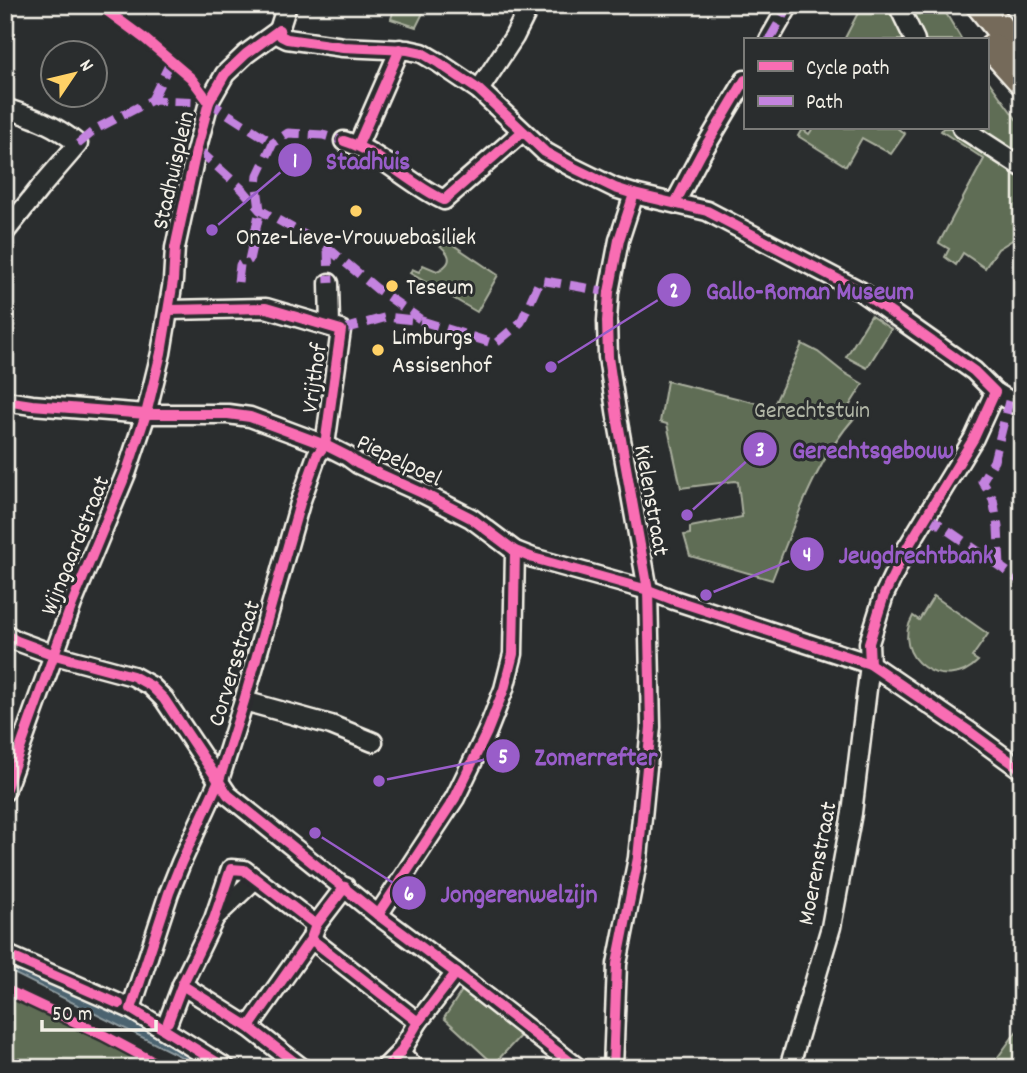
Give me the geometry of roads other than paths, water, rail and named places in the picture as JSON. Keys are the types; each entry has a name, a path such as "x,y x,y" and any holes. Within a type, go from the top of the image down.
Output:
{"main road":[{"path":"961,5 986,38"},
{"path":"981,5 1022,56"},
{"path":"988,41 1022,80"}],"street":[{"path":"287,5 278,30 281,36 343,47 400,49 422,53 479,90 545,152 615,188 707,211 860,291 974,371 995,392 1022,408"},
{"path":"479,90 514,37 530,5"},
{"path":"770,38 789,5"},
{"path":"898,5 914,38"},
{"name":"Stadhuisplein","path":"169,310 175,248 209,102 225,74 278,30"},
{"path":"400,49 351,143 429,194 444,200 522,132"},
{"path":"675,203 744,82"},
{"path":"5,108 47,122 78,144 5,232"},
{"path":"965,130 1022,167"},
{"name":"Kielenstraat","path":"613,1068 617,964 638,858 651,727 648,590 607,345 608,302 615,254 634,194"},
{"path":"169,310 266,308 330,326 329,283"},
{"name":"Wijngaardstraat","path":"5,791 76,592 127,471 146,414 169,310"},
{"name":"Vrijthof","path":"325,445 341,330 330,326"},
{"name":"Moerenstraat","path":"789,1068 831,927 852,813 870,664 869,643 884,595 904,552 974,438 995,392"},
{"name":"Piepelpoel","path":"5,401 146,414 228,414 250,417 325,445 358,464 422,493 471,518 515,551 648,590 870,664 1022,770"},
{"name":"Corversstraat","path":"131,1009 169,893 219,780 300,503 317,455 325,445"},
{"path":"379,915 455,798 487,732 504,689 513,654 515,551"},
{"path":"5,634 55,655 133,676 151,686 164,699 228,795 578,1068"},
{"path":"244,701 331,725 373,743"},
{"path":"169,1022 182,985 214,919 231,869 244,870 255,878 418,1022"},
{"path":"249,1027 345,887"},
{"path":"5,954 131,1009 226,1068"},
{"path":"385,1068 400,1053 418,1022 456,972"},
{"path":"182,985 249,1027 302,1068"},
{"path":"400,1053 415,1068"}],"water":[{"path":"5,958 181,1046 216,1068 198,1068 178,1055 5,969"}],"place":[{"name":"Onze-Lieve-Vrouwebasiliek","path":"356,211"},
{"name":"Stadhuis","path":"212,230"},
{"name":"Teseum","path":"392,286"},
{"name":"Limburgs Assisenhof","path":"378,350"},
{"name":"Gallo-Roman Museum","path":"551,367"},
{"name":"Gerechtsgebouw","path":"687,515"},
{"name":"Jeugdrechtbank","path":"706,595"},
{"name":"Zomerrefter","path":"379,781"},
{"name":"Jongerenwelzijn","path":"315,833"}],"park label":[{"name":"Gerechtstuin","path":"812,409"}]}
